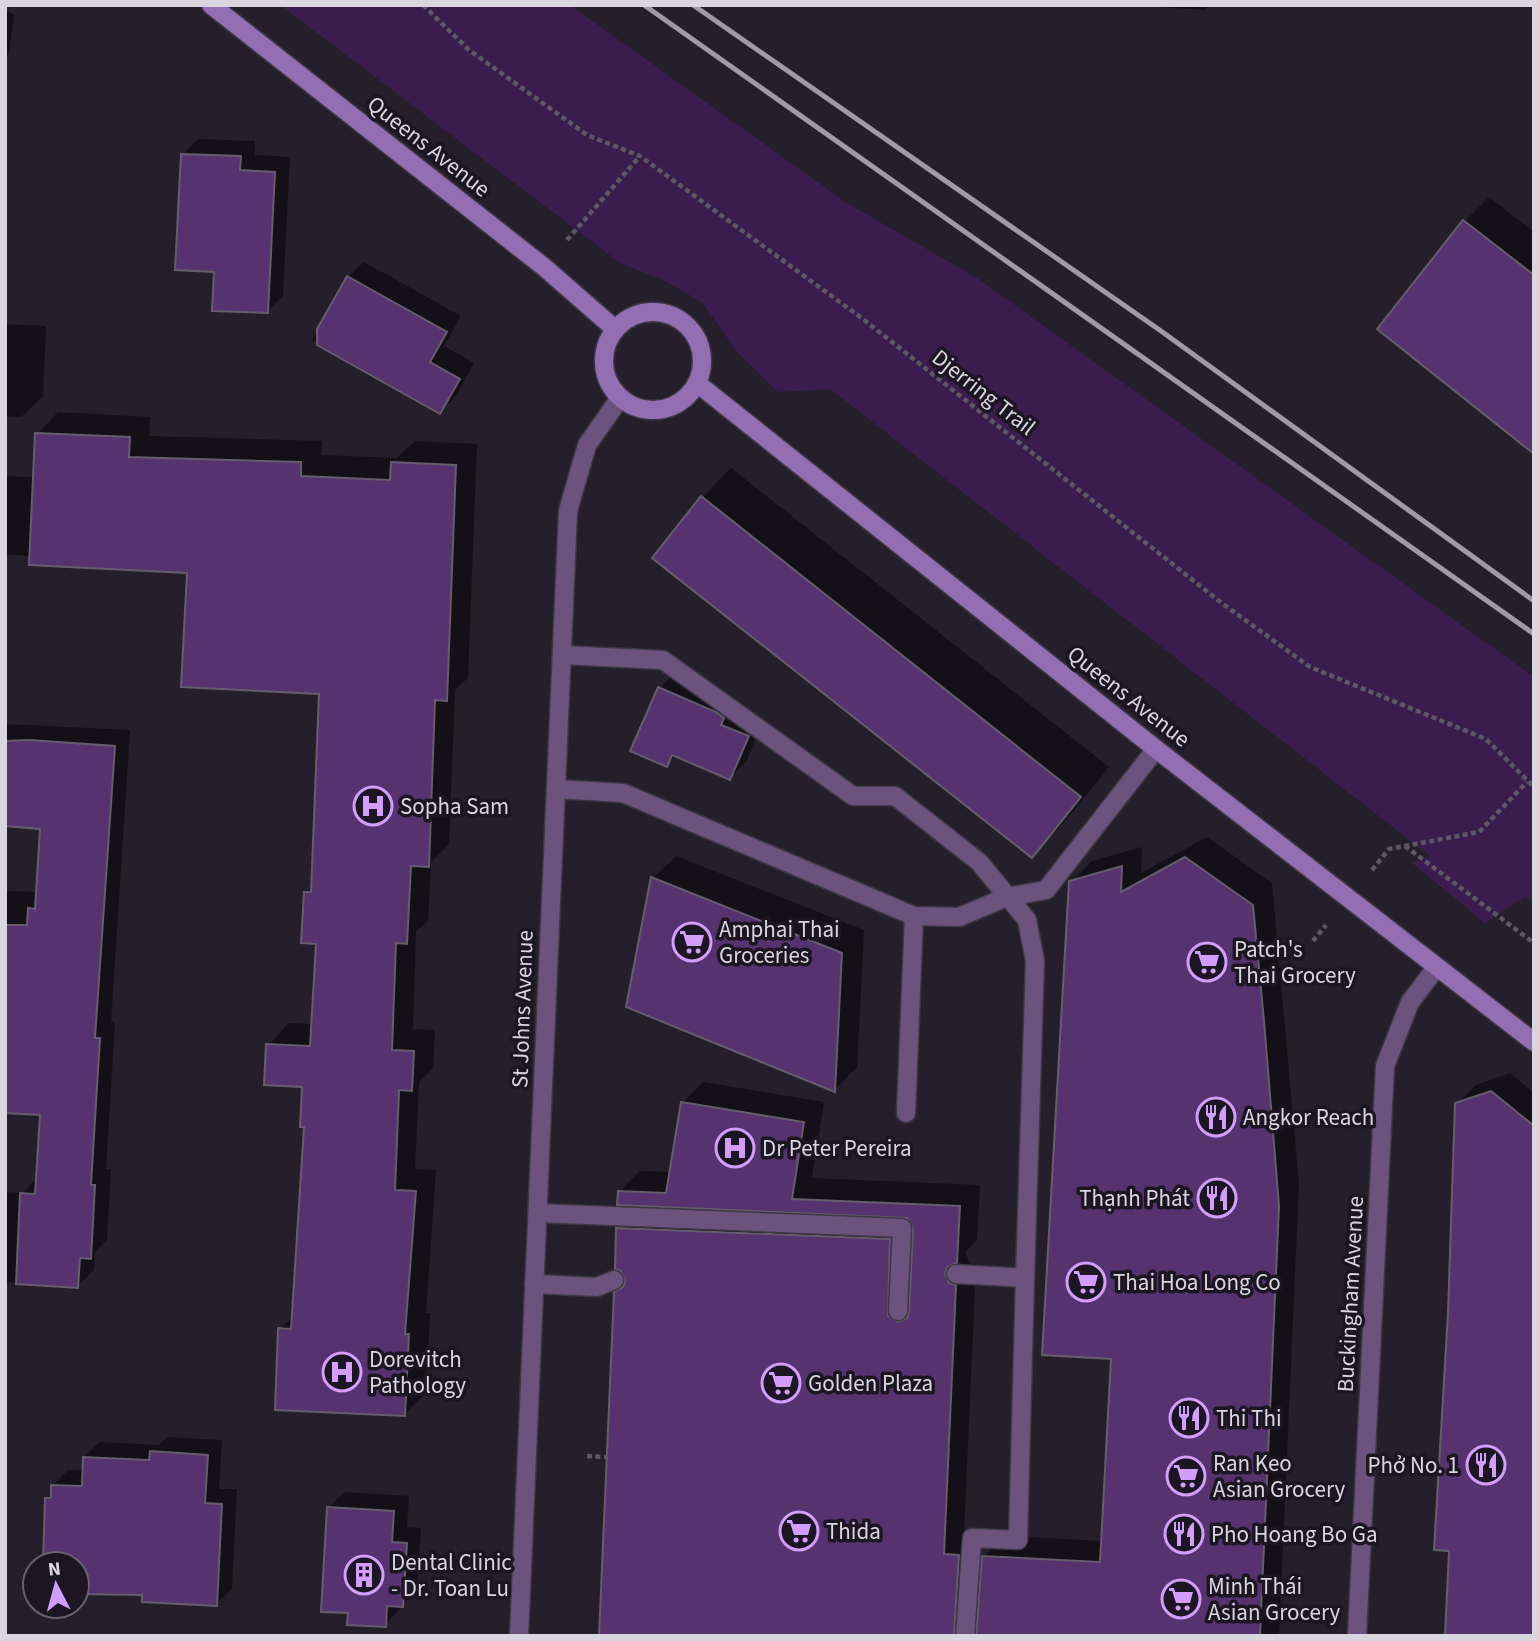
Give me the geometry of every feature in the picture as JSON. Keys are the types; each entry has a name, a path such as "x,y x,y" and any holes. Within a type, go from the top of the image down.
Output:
{"main road":[{"name":"Queens Avenue","path":"211,5 544,267 615,328"},
{"path":"642,312 674,316 688,324 703,352 698,384 687,398 671,407 653,410 635,407 620,398 610,386 605,371 607,341 615,328 627,318 642,312"},
{"name":"Queens Avenue","path":"698,384 1156,749 1534,1042"}],"street":[{"name":"St Johns Avenue","path":"519,1636 568,511 587,445 620,398"},
{"path":"563,656 663,660 853,796 895,796 979,862 1027,920 1035,961 1018,1539 972,1538 965,1636"},
{"path":"556,789 623,793 915,916 959,916 1007,897 1046,890 1156,749"},
{"path":"906,1112 915,916"},
{"name":"Buckingham Avenue","path":"1357,1636 1385,1066 1410,1002 1436,968"},
{"path":"538,1213 902,1228 898,1311"},
{"path":"956,1274 1024,1278"},
{"path":"534,1284 597,1287 614,1280"}],"path":[{"name":"Djerring Trail","path":"422,5 469,50 587,135 640,156 863,319 1212,595 1310,667 1486,739 1534,787"},
{"path":"544,267 640,156"},
{"path":"1313,940 1389,849 1479,832 1527,782"},
{"path":"1405,846 1534,943"},
{"path":"587,1457 606,1457"}],"shaded area":[{"path":"280,5 570,5 847,203 977,278 1534,677 1534,903 1525,897 1485,923 1412,863 1430,856 830,389 778,392 737,352 703,303 663,280 620,263"}],"building":[{"path":"181,154 241,156 240,170 275,172 268,313 212,311 214,272 175,270"},
{"path":"1463,220 1534,275 1534,454 1377,329"},
{"path":"347,276 447,332 430,362 460,379 440,414 317,345 317,329"},
{"path":"35,433 130,437 129,457 301,462 301,476 390,480 391,462 456,465 447,701 435,700 429,867 411,866 407,944 396,943 392,1050 414,1051 412,1091 399,1090 395,1190 416,1191 405,1334 409,1334 405,1416 275,1410 278,1328 291,1329 304,1127 300,1127 302,1087 264,1085 266,1044 310,1046 316,944 301,943 304,892 311,892 319,694 181,687 187,573 29,565"},
{"path":"701,496 1081,797 1032,858 652,558"},
{"path":"658,687 716,712 724,718 721,725 749,736 730,780 672,755 667,767 630,751"},
{"path":"30,740 115,746 95,1038 100,1038 91,1185 95,1185 91,1259 80,1258 78,1288 16,1284 20,1193 35,1194 40,1115 5,1113 5,925 27,925 28,908 35,909 40,829 5,826 5,741"},
{"path":"1185,857 1253,905 1279,1206 1260,1636 976,1636 982,1556 1100,1562 1111,1359 1042,1355 1069,881 1122,866 1121,892"},
{"path":"651,877 842,953 835,1092 626,1007"},
{"path":"1491,1091 1534,1126 1534,1636 1445,1636 1449,1551 1434,1550 1448,1313 1455,1103"},
{"name":"Golden Plaza","path":"681,1102 804,1122 792,1199 960,1206 957,1263 947,1267 945,1274 949,1283 956,1285 944,1554 959,1555 954,1636 599,1636 614,1292 623,1287 625,1281 621,1271 615,1269 616,1228 890,1239 888,1316 898,1322 907,1318 909,1312 913,1229 907,1218 617,1205 618,1191 666,1193"},
{"path":"150,1451 208,1455 205,1503 222,1504 217,1606 142,1602 142,1595 91,1594 91,1550 43,1550 45,1498 51,1498 51,1485 82,1486 83,1457 149,1460"},
{"name":"Dental Clinic - Dr. Toan Lu","path":"327,1507 394,1511 392,1542 407,1543 403,1607 387,1606 386,1627 347,1625 348,1613 321,1612"}],"railway":[{"path":"644,5 1534,634"},
{"path":"693,5 1161,331 1534,601"}],"place":[{"name":"Sopha Sam","path":"373,806"},
{"name":"Amphai Thai Groceries","path":"692,942"},
{"name":"Patch's Thai Grocery","path":"1207,962"},
{"name":"Angkor Reach","path":"1216,1117"},
{"name":"Dr Peter Pereira","path":"735,1148"},
{"name":"Thạnh Phát","path":"1217,1198"},
{"name":"Thai Hoa Long Co","path":"1086,1282"},
{"name":"Dorevitch Pathology","path":"342,1372"},
{"name":"Golden Plaza","path":"781,1383"},
{"name":"Thi Thi","path":"1189,1418"},
{"name":"Phở No. 1","path":"1486,1465"},
{"name":"Ran Keo Asian Grocery","path":"1186,1476"},
{"name":"Thida","path":"799,1531"},
{"name":"Pho Hoang Bo Ga","path":"1184,1534"},
{"name":"Dental Clinic - Dr. Toan Lu","path":"364,1575"},
{"name":"Minh Thái Asian Grocery","path":"1181,1599"}]}
